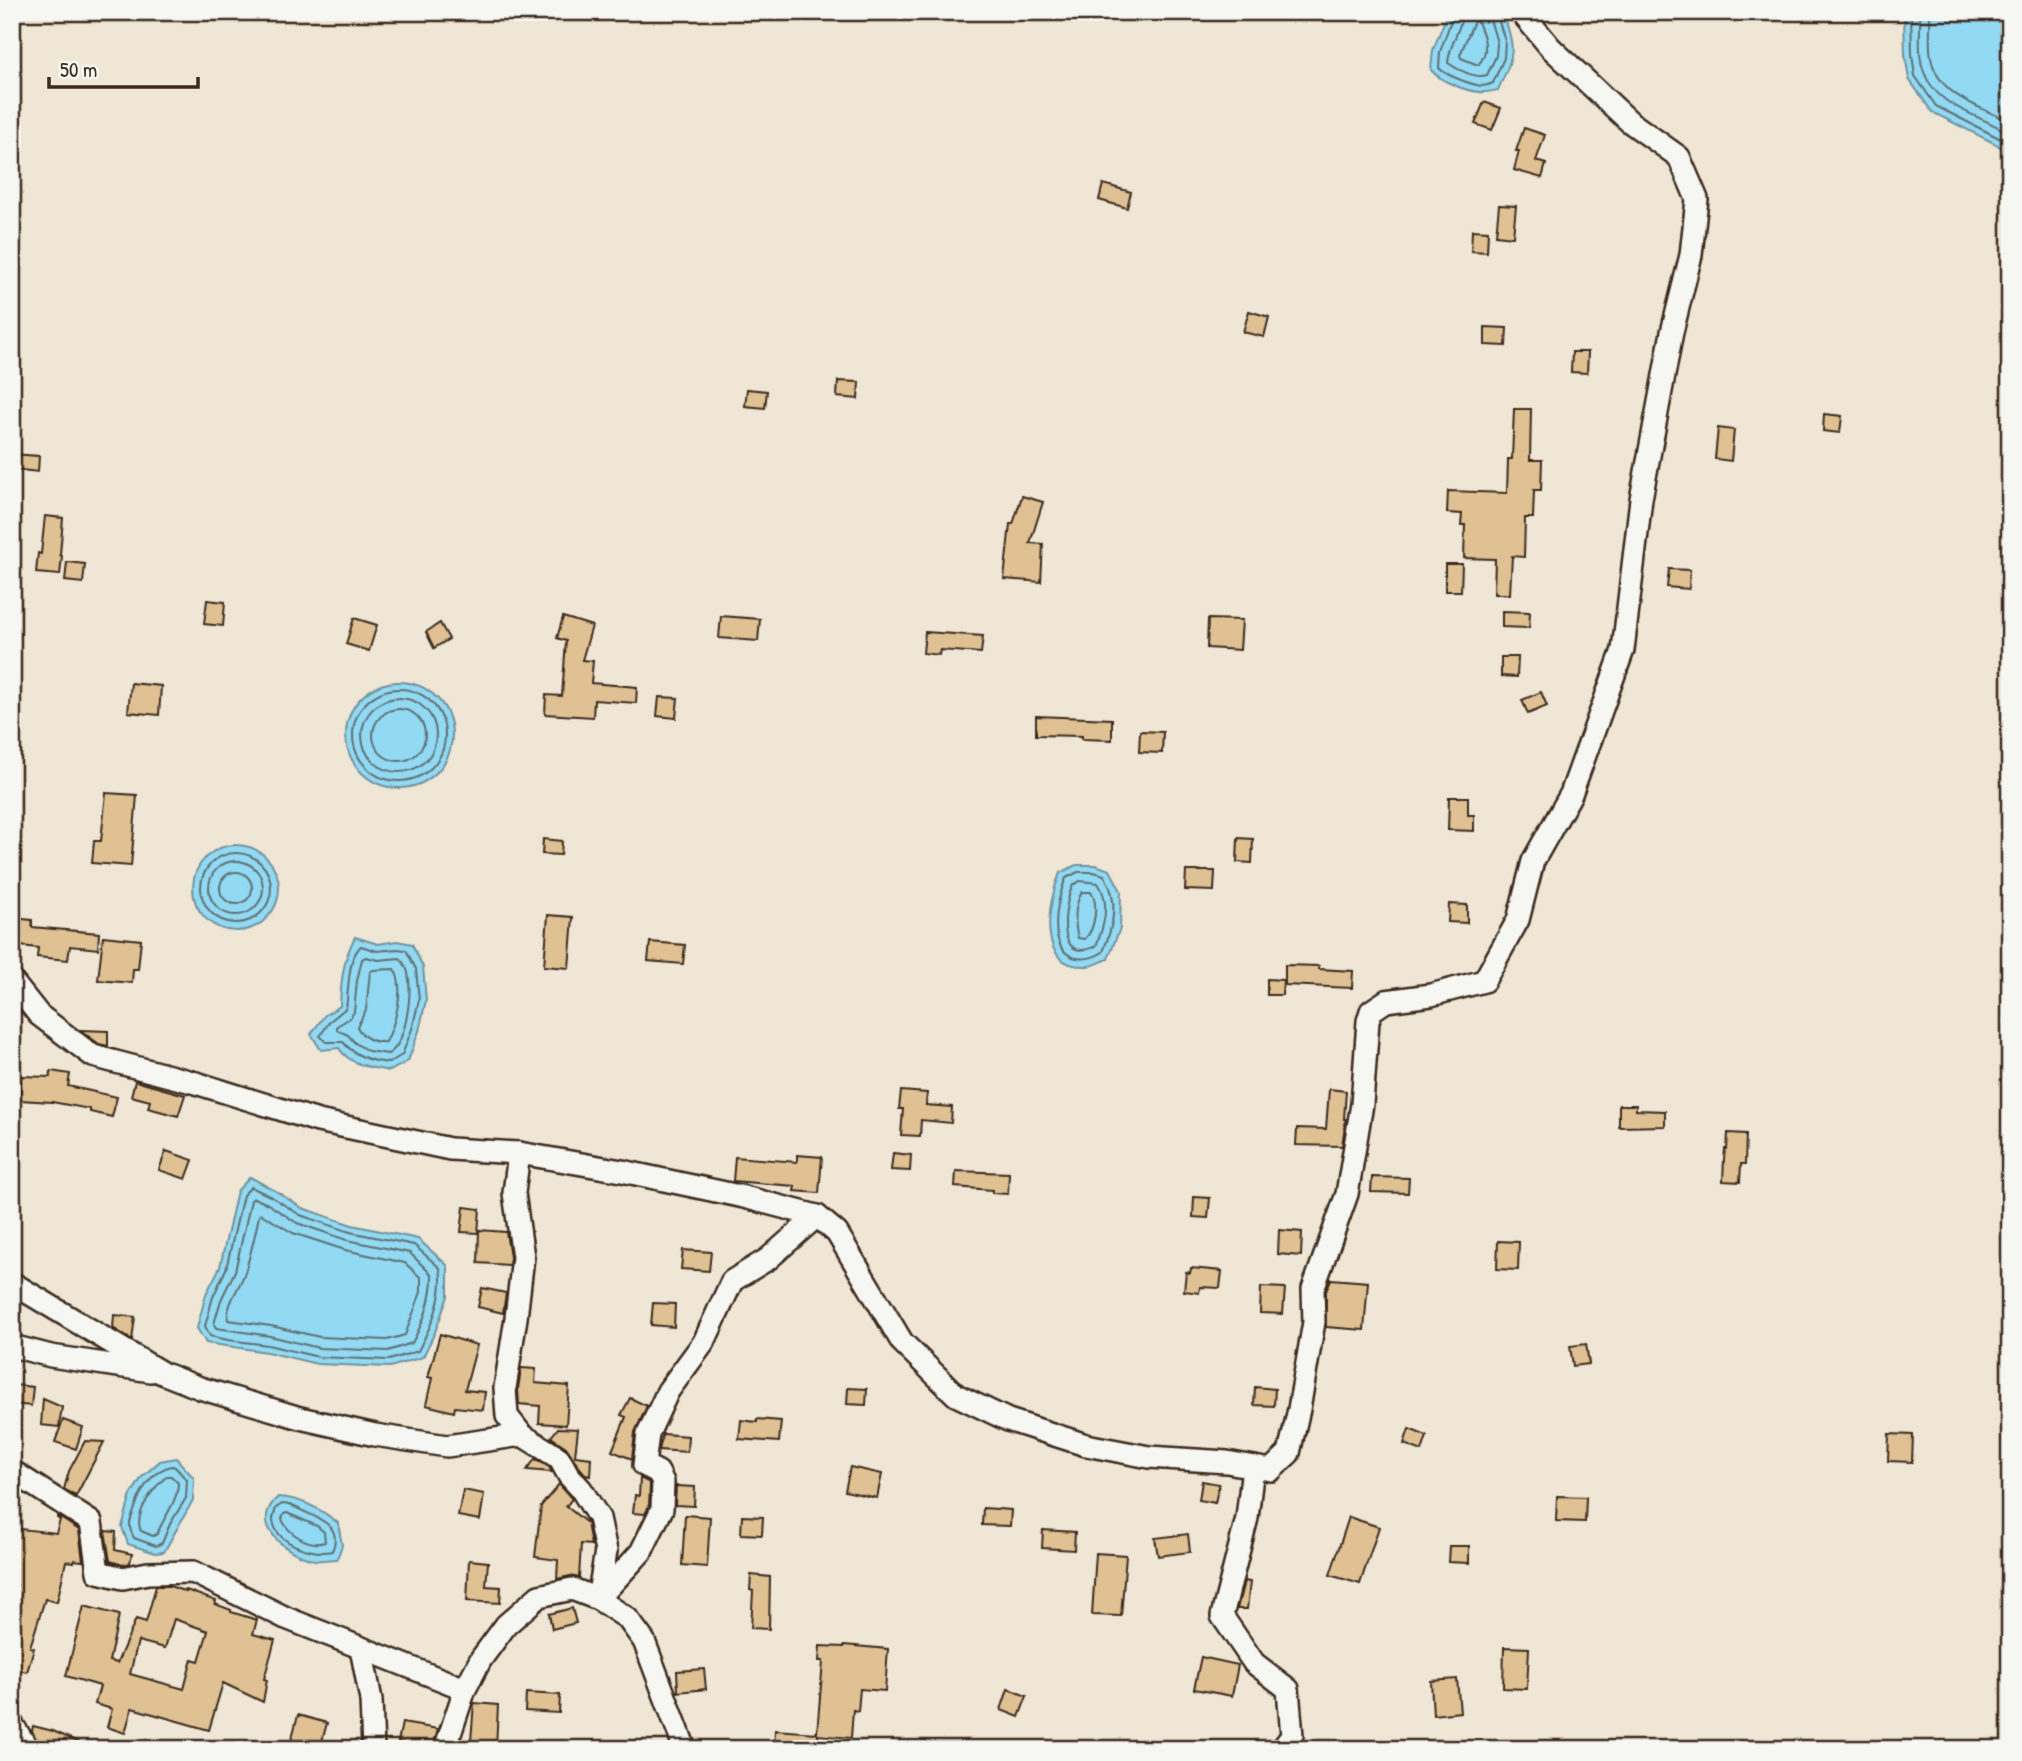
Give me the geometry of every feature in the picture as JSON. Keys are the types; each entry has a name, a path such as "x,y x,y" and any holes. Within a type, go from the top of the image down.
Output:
{"street":[{"path":"12,981 39,1014 93,1056 196,1083 318,1121 450,1149 519,1153 622,1171 817,1216 837,1234 902,1342 956,1395 1008,1420 1086,1445 1149,1457 1227,1462 1271,1470 1289,1453 1314,1322 1313,1289 1346,1194 1363,1104 1368,1021 1371,1011 1387,1001 1431,995 1484,981 1518,920 1533,862 1571,794 1623,650 1641,499 1672,332 1691,256 1697,199 1679,158 1630,122 1551,48 1521,12"},
{"path":"519,1153 514,1194 523,1256 505,1388 507,1416 522,1434 559,1458 599,1518 606,1551 598,1599"},
{"path":"598,1599 641,1552 662,1509 663,1482 658,1472 644,1465 648,1434 668,1391 704,1342 732,1281 768,1259 817,1216"},
{"path":"12,1283 162,1373 200,1388 300,1418 375,1435 447,1446 522,1434"},
{"path":"12,1346 51,1356 162,1373"},
{"path":"1253,1467 1247,1518 1222,1616 1254,1662 1288,1689 1292,1736 1282,1749"},
{"path":"12,1471 91,1522 98,1572 123,1578 148,1573 193,1572 286,1618 465,1689"},
{"path":"445,1749 465,1689 481,1659 506,1625 539,1596 572,1589 598,1599 627,1618 644,1642 685,1749"},
{"path":"361,1648 371,1700 373,1749"},
{"path":"12,1724 28,1749"}],"water":[{"path":"1448,12 1498,12 1504,16 1511,38 1512,54 1498,90 1467,90 1447,82 1431,70 1433,50"},
{"path":"1904,12 2010,12 2010,154 1996,144 1932,112 1909,79 1905,55"},
{"path":"399,682 419,686 436,698 448,715 452,735 448,755 436,772 419,784 399,788 379,784 362,772 350,755 346,735 350,715 362,698 379,686"},
{"path":"236,845 252,849 266,858 275,872 279,888 275,904 266,918 252,927 236,931 220,927 206,918 197,904 193,888 197,872 206,858 220,849"},
{"path":"1076,865 1095,865 1110,870 1121,891 1120,928 1108,959 1090,966 1070,964 1059,957 1052,946 1050,916 1056,885 1060,873"},
{"path":"355,937 378,944 397,941 412,944 423,967 426,1000 419,1031 408,1061 390,1071 355,1062 339,1048 321,1050 311,1034 325,1015 340,1006 343,970"},
{"path":"250,1177 302,1208 352,1225 418,1239 448,1266 448,1296 423,1357 390,1367 317,1364 267,1352 206,1343 197,1328 206,1294 220,1267 237,1191"},
{"path":"176,1458 194,1478 193,1500 164,1552 155,1553 128,1544 122,1527 131,1495 142,1477 160,1461"},
{"path":"278,1497 310,1505 338,1523 342,1545 337,1559 318,1560 304,1557 274,1537 267,1518 270,1507"}],"building":[{"path":"1484,102 1501,108 1492,130 1475,124"},
{"path":"1524,128 1545,135 1536,161 1546,164 1542,178 1514,170 1519,151 1516,151"},
{"path":"1103,184 1131,192 1127,208 1099,200"},
{"path":"1499,205 1516,206 1513,237 1496,235"},
{"path":"1472,230 1488,231 1487,252 1471,251"},
{"path":"1249,311 1269,317 1264,337 1243,332"},
{"path":"1485,327 1507,328 1506,346 1485,345"},
{"path":"1572,352 1588,352 1587,373 1571,372"},
{"path":"838,381 859,382 858,399 837,397"},
{"path":"747,389 767,391 765,408 745,406"},
{"path":"1514,409 1531,409 1530,460 1542,460 1541,490 1534,490 1533,518 1525,518 1524,557 1512,556 1510,594 1494,594 1495,559 1464,558 1465,525 1461,525 1462,514 1447,513 1448,491 1507,493 1508,459 1512,459"},
{"path":"1824,414 1842,416 1840,433 1823,431"},
{"path":"1718,428 1734,430 1731,461 1715,459"},
{"path":"12,454 39,456 38,472 12,469"},
{"path":"1022,496 1043,502 1030,543 1043,544 1041,582 1004,579 1010,524 1013,524"},
{"path":"45,516 63,518 60,575 36,573"},
{"path":"67,562 85,564 83,583 65,581"},
{"path":"1445,564 1462,564 1461,591 1445,591"},
{"path":"1669,569 1690,570 1689,589 1667,587"},
{"path":"207,600 225,602 223,626 204,624"},
{"path":"1502,611 1530,612 1529,628 1502,627"},
{"path":"721,616 760,619 758,641 719,638"},
{"path":"563,617 592,626 582,660 593,661 591,683 637,687 636,703 594,700 593,717 545,714 546,695 562,696 566,641 557,638"},
{"path":"354,618 377,625 369,651 346,644"},
{"path":"1208,619 1242,620 1240,650 1207,648"},
{"path":"440,623 449,639 434,648 426,632"},
{"path":"925,632 983,636 981,653 940,650 939,655 923,653"},
{"path":"1501,657 1518,657 1517,677 1501,676"},
{"path":"131,683 161,686 159,715 128,712"},
{"path":"1541,692 1547,706 1528,714 1522,700"},
{"path":"659,697 678,698 676,718 657,716"},
{"path":"1036,716 1112,719 1112,740 1036,735"},
{"path":"1140,731 1163,732 1162,753 1139,752"},
{"path":"106,793 137,795 131,866 92,863 94,841 101,841"},
{"path":"1449,797 1468,797 1468,815 1474,815 1474,831 1448,830"},
{"path":"1238,838 1253,839 1252,863 1237,862"},
{"path":"543,839 562,841 561,855 542,854"},
{"path":"1186,871 1215,871 1214,891 1185,890"},
{"path":"1449,904 1467,905 1467,923 1448,922"},
{"path":"548,915 573,917 569,968 544,966"},
{"path":"12,918 32,920 32,927 99,933 98,949 70,946 68,960 37,957 38,948 12,945"},
{"path":"103,936 141,940 138,969 133,969 132,983 98,980"},
{"path":"650,942 685,945 683,964 648,961"},
{"path":"1285,965 1353,971 1352,988 1285,985"},
{"path":"1267,979 1283,980 1282,995 1267,995"},
{"path":"80,1030 108,1031 108,1046 99,1044"},
{"path":"51,1071 70,1074 68,1086 117,1097 112,1117 90,1112 90,1109 20,1100 21,1076 50,1077"},
{"path":"135,1081 185,1095 178,1116 148,1108 150,1101 131,1096"},
{"path":"1329,1089 1346,1091 1342,1146 1296,1145 1297,1128 1326,1129"},
{"path":"901,1091 927,1093 926,1105 952,1107 951,1123 921,1120 920,1136 901,1135"},
{"path":"1619,1105 1636,1105 1636,1110 1665,1111 1665,1126 1619,1127"},
{"path":"1728,1133 1746,1134 1745,1164 1741,1164 1740,1182 1723,1181"},
{"path":"166,1151 193,1160 186,1179 159,1170"},
{"path":"893,1153 911,1155 910,1171 891,1170"},
{"path":"797,1155 822,1157 819,1193 794,1191 795,1186 733,1181 735,1157 797,1162"},
{"path":"956,1171 1009,1173 1008,1194 955,1187"},
{"path":"1372,1177 1409,1178 1408,1193 1371,1192"},
{"path":"1194,1197 1210,1198 1208,1218 1193,1217"},
{"path":"464,1207 480,1209 478,1233 461,1232"},
{"path":"479,1230 506,1232 509,1265 478,1263"},
{"path":"1279,1230 1302,1232 1301,1256 1278,1254"},
{"path":"1498,1241 1519,1242 1518,1270 1497,1269"},
{"path":"683,1250 711,1252 709,1271 681,1269"},
{"path":"1191,1268 1222,1271 1220,1288 1200,1287 1199,1293 1184,1291 1186,1272 1190,1273"},
{"path":"1331,1279 1368,1282 1364,1330 1326,1327 1326,1291"},
{"path":"1261,1287 1285,1288 1283,1314 1260,1313"},
{"path":"482,1288 506,1293 503,1313 478,1307"},
{"path":"653,1303 675,1304 674,1327 651,1325"},
{"path":"114,1315 135,1317 132,1340 113,1328"},
{"path":"440,1334 477,1345 465,1390 485,1392 483,1410 455,1407 454,1412 426,1405 432,1378 428,1377"},
{"path":"1586,1344 1589,1364 1573,1366 1570,1346"},
{"path":"521,1368 536,1369 535,1383 569,1386 566,1425 539,1423 540,1406 519,1404"},
{"path":"15,1385 33,1387 31,1406 13,1404"},
{"path":"1255,1387 1275,1389 1274,1406 1254,1405"},
{"path":"848,1388 867,1389 866,1405 847,1404"},
{"path":"630,1398 647,1406 635,1432 632,1459 612,1451 626,1417 621,1415"},
{"path":"43,1399 62,1407 59,1427 41,1425"},
{"path":"757,1419 781,1421 779,1442 739,1439 741,1420 757,1422"},
{"path":"63,1420 83,1427 76,1449 55,1442"},
{"path":"558,1428 578,1429 575,1456 591,1458 590,1476 580,1468 566,1447 551,1437"},
{"path":"1409,1429 1427,1436 1422,1451 1404,1444"},
{"path":"663,1434 688,1436 687,1452 659,1450"},
{"path":"1889,1434 1913,1435 1912,1462 1888,1461"},
{"path":"85,1441 104,1442 76,1496 64,1489 69,1471"},
{"path":"535,1459 549,1467 552,1472 527,1470"},
{"path":"850,1467 882,1474 877,1498 845,1491"},
{"path":"640,1478 650,1485 649,1506 645,1514 633,1513 635,1495 639,1496"},
{"path":"1202,1481 1219,1484 1215,1503 1199,1500"},
{"path":"559,1484 572,1499 566,1506 587,1523 591,1545 581,1544 579,1578 570,1576 557,1579 558,1560 535,1557 541,1506"},
{"path":"676,1486 695,1487 694,1506 675,1505"},
{"path":"463,1490 484,1494 480,1520 458,1516"},
{"path":"1557,1496 1586,1497 1585,1522 1556,1521"},
{"path":"983,1508 1011,1510 1010,1526 982,1525"},
{"path":"685,1515 710,1517 707,1567 682,1565"},
{"path":"57,1516 79,1530 83,1561 66,1561 57,1602 45,1599 30,1647 34,1648 27,1672 12,1668 12,1601 17,1585 12,1584 12,1528 56,1533 60,1520"},
{"path":"742,1516 763,1517 762,1535 741,1534"},
{"path":"1349,1517 1379,1527 1360,1584 1330,1575"},
{"path":"1043,1530 1075,1532 1074,1550 1042,1548"},
{"path":"105,1531 116,1532 115,1550 132,1554 130,1563 123,1565 110,1561"},
{"path":"1188,1534 1190,1552 1158,1556 1155,1538"},
{"path":"1449,1546 1469,1546 1469,1563 1448,1562"},
{"path":"1096,1553 1126,1555 1121,1616 1092,1615"},
{"path":"469,1560 488,1562 486,1586 501,1587 500,1603 467,1601"},
{"path":"751,1575 770,1577 769,1629 751,1628"},
{"path":"1244,1581 1250,1582 1247,1609 1237,1609"},
{"path":"156,1586 186,1590 216,1601 215,1604 231,1612 257,1620 253,1634 275,1640 264,1679 267,1680 263,1702 223,1683 209,1730 132,1708 125,1733 107,1727 112,1709 95,1704 100,1686 66,1676 84,1606 119,1615 109,1661 117,1663 136,1619 146,1622","holes":["174,1619 208,1631 199,1661 192,1659 184,1689 130,1674 138,1641 165,1648"]},
{"path":"572,1608 576,1623 552,1629 549,1614"},
{"path":"820,1646 888,1649 885,1691 860,1689 858,1711 853,1710 851,1738 818,1735 817,1749 774,1747 775,1730 817,1733 823,1661 819,1661"},
{"path":"1504,1647 1529,1648 1527,1689 1503,1688"},
{"path":"1201,1657 1238,1665 1232,1696 1194,1689"},
{"path":"704,1669 706,1689 678,1692 677,1671"},
{"path":"1457,1679 1460,1712 1433,1715 1431,1681"},
{"path":"1008,1689 1027,1696 1019,1717 1001,1710"},
{"path":"526,1693 560,1695 559,1713 525,1711"},
{"path":"474,1703 498,1705 496,1749 459,1749 462,1739 471,1741"},
{"path":"298,1715 327,1723 320,1749 289,1749"},
{"path":"402,1723 438,1729 432,1749 413,1749 413,1745 398,1742"},
{"path":"33,1726 53,1731 94,1749 41,1749 32,1731"}]}
